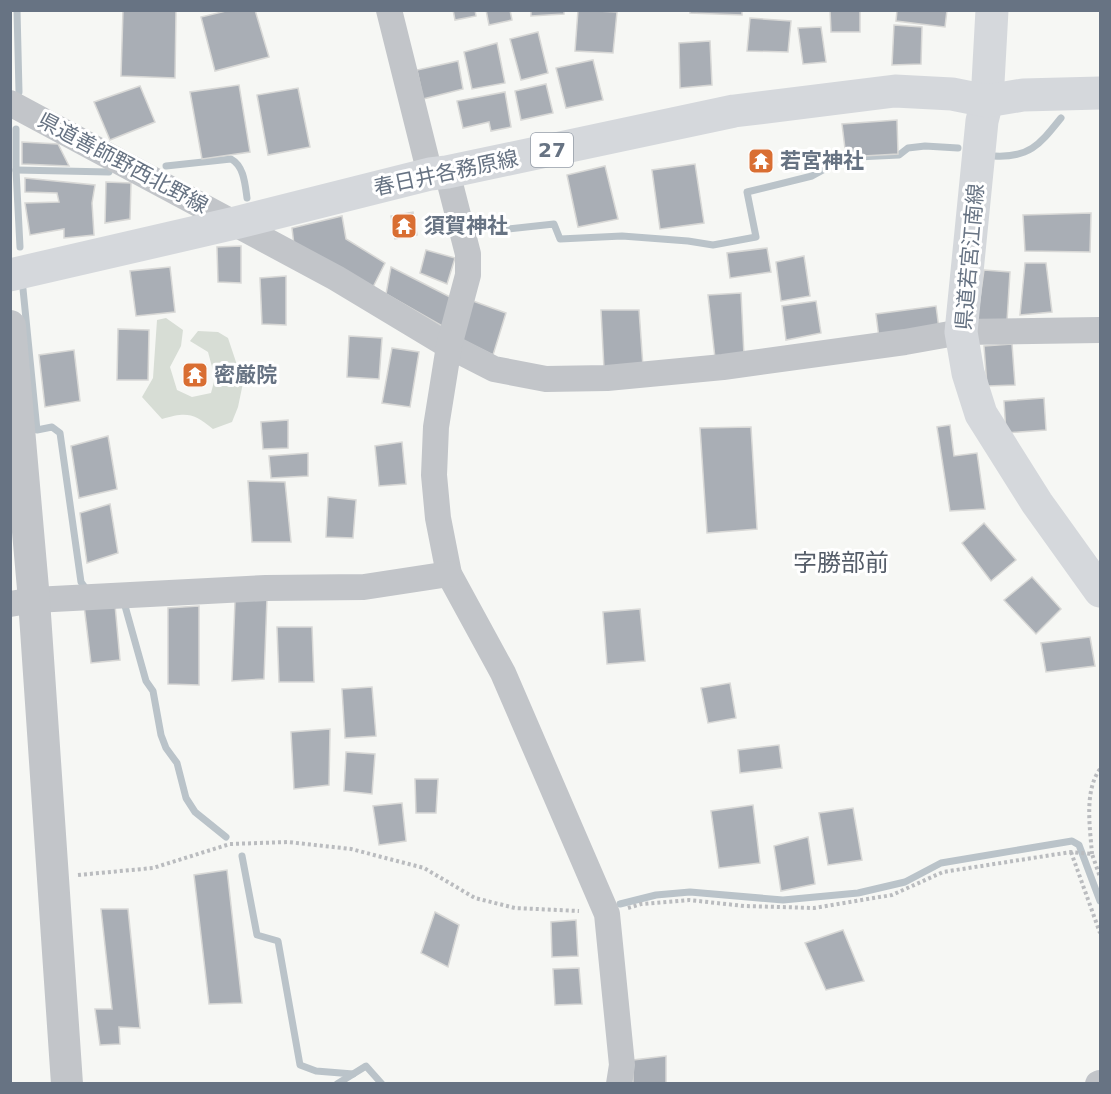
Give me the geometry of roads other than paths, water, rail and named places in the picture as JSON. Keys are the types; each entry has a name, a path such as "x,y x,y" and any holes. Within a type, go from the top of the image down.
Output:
{"main road":[{"name":"県道若宮江南線","path":"992,10 987,100 982,121 961,332 968,373 981,414 1036,502 1101,591"},
{"name":"春日井各務原線","path":"10,275 439,173 734,111 895,91 952,94 987,100 1023,94 1101,93"}],"street":[{"path":"389,10 439,173 468,254 468,274 449,346 436,427 434,476 438,518 448,574 503,674 607,914 622,1065 620,1083"},
{"name":"県道善師野西北野線","path":"10,103 336,278 449,346 494,369 546,380 607,378 723,367 961,332 1101,330"},
{"path":"10,326 22,602 54,877 67,1083"},
{"path":"22,602 266,588 364,587 448,574"}],"waterway":[{"path":"17,10 19,92"},
{"path":"994,156 1017,155 1033,148 1061,118"},
{"path":"16,129 20,247"},
{"path":"471,229 508,229 554,224 560,239 622,236 713,245 756,237 747,192 812,176 837,158 899,155 908,148 925,146 958,148"},
{"path":"166,166 231,159 239,166 247,198"},
{"path":"16,170 109,172"},
{"path":"23,289 37,430 52,427 60,433 81,582 87,590"},
{"path":"125,606 146,681 153,691 161,735 166,748 177,763 186,798 195,812 226,837"},
{"path":"620,904 656,895 690,892 783,900 858,893 905,882 941,863 1072,841 1079,845 1100,901"},
{"path":"242,856 257,935 278,941 300,1065 316,1071 353,1074"},
{"path":"337,1084 366,1066 382,1084"}],"place":[{"name":"若宮神社","path":"761,161"},
{"name":"須賀神社","path":"404,226"},
{"name":"密厳院","path":"195,375"}],"district":[{"name":"字勝部前","path":"841,563"}]}
